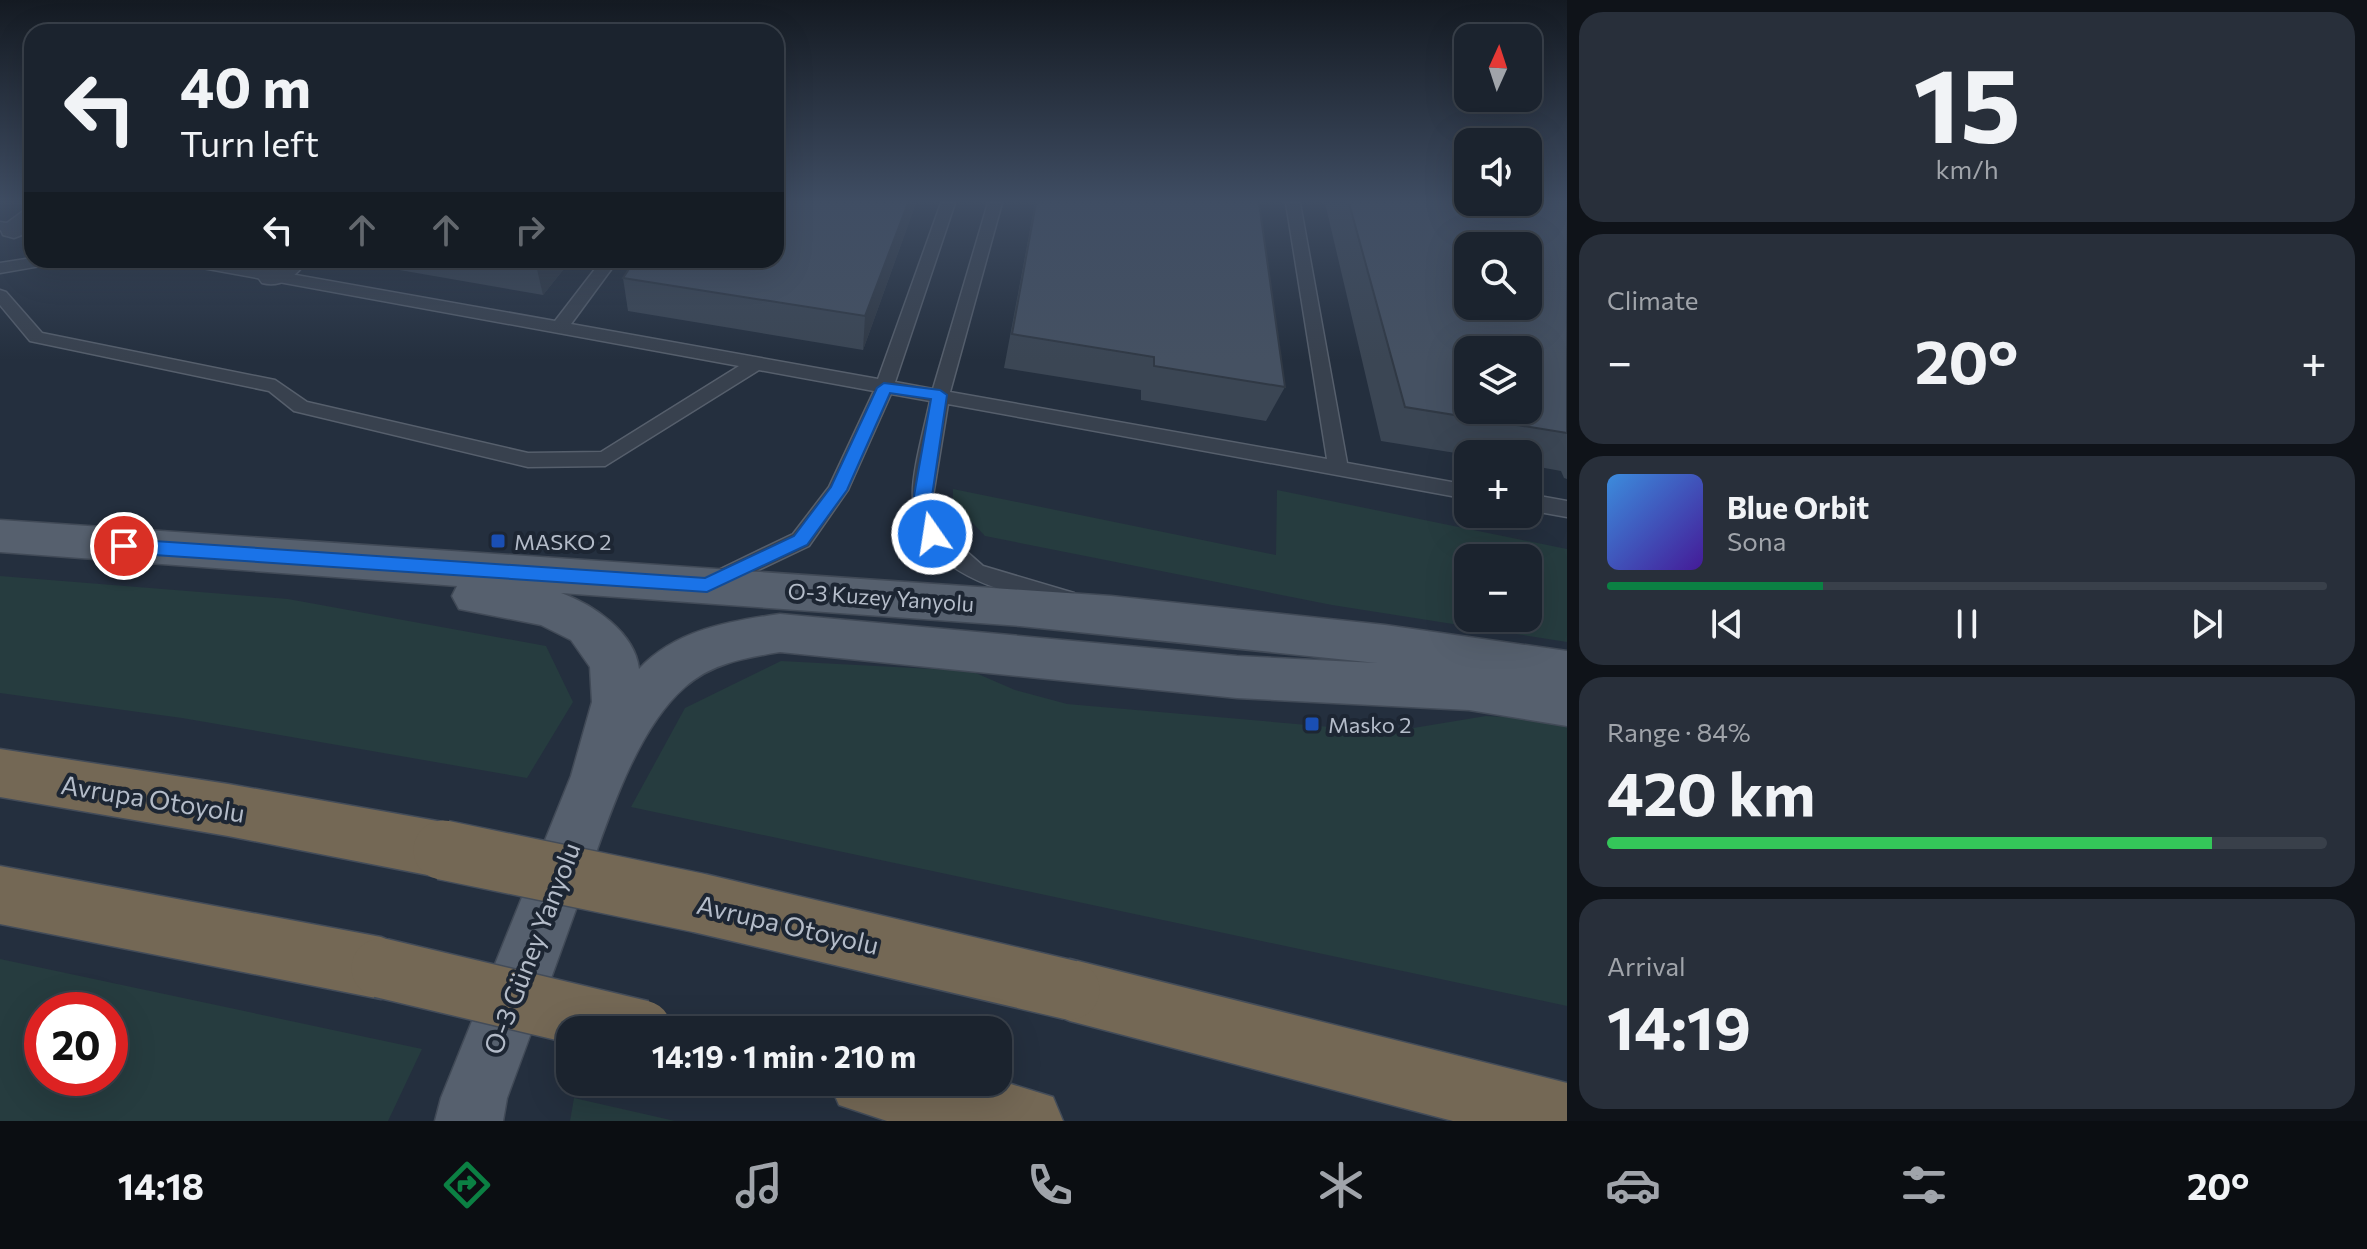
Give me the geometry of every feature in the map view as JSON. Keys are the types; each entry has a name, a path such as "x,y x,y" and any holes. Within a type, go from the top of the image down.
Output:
{"highway":[{"name":"Avrupa Otoyolu","path":"0,773 228,810 443,850 699,903 1070,990 1567,1117"},
{"path":"0,895 381,968 583,1016"},
{"path":"923,1096 1019,1118"}],"main road":[{"name":"O-3 Kuzey Yanyolu","path":"0,536 276,558 1117,614 1473,656 1567,672"},
{"path":"276,558 550,608 588,627 614,663 617,702 598,776"},
{"name":"O-3 Kuzey Yanyolu","path":"598,776 646,693 670,666 697,651 735,638 780,633 1237,677 1469,689 1567,704"},
{"name":"O-3 Güney Yanyolu","path":"468,1113 598,776"}],"lane":[{"path":"707,585 801,540 838,490 884,388 930,255"},
{"path":"980,255 940,395 923,496 932,534 976,573 1117,614"},
{"path":"1302,255 1338,468"},
{"path":"0,268 24,264"},
{"path":"282,268 559,328 1454,489"},
{"path":"559,328 604,268"},
{"path":"0,295 36,337 275,386 301,407 528,460 605,459 755,364"},
{"path":"1542,505 1567,509"}],"green space":[{"path":"953,489 1276,555 1277,490 1567,549 1567,642 1503,632 1542,632 1542,544 1454,544 1454,624 1332,605 985,536 953,502"},
{"path":"0,576 288,599 546,646 573,702 527,778 182,718 0,693"},
{"path":"781,661 971,671 1015,690 1067,704 1389,732 1486,716 1567,720 1567,1006 631,807 685,708"},
{"path":"0,959 422,1049 388,1121 0,1121"},
{"path":"574,1098 675,1121 570,1121"}],"building":[{"path":"784,255 888,255 865,316 623,278 630,268 784,268"},
{"path":"1026,255 1266,255 1285,387 1154,366 1154,357 1012,334"},
{"path":"1363,255 1454,255 1454,320 1542,320 1542,255 1567,255 1567,433 1511,424 1542,424 1542,336 1454,336 1454,415 1405,407"}],"place":[{"name":"MASKO 2","path":"498,541"},
{"name":"Masko 2","path":"1312,724"}],"route":[{"path":"124,546 707,585 801,540 838,490 884,388 940,395 923,496 932,534"}]}
